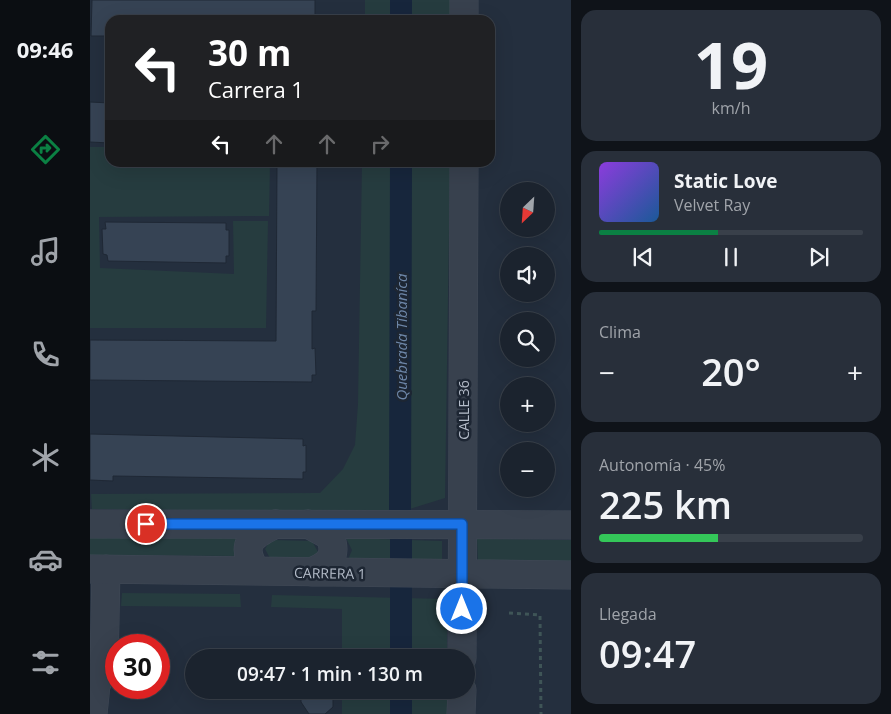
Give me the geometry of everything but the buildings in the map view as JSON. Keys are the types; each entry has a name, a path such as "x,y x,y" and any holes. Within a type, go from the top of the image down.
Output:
{"street":[{"path":"464,0 464,15"},
{"name":"CALLE 36","path":"462,649 462,524 472,196 465,167"},
{"path":"90,524 571,525"},
{"path":"256,571 248,555 250,541 258,533 276,524"},
{"path":"308,524 330,536 333,544 332,560 327,565 311,572"},
{"path":"90,657 96,569"},
{"path":"93,714 93,680 104,668 96,569"},
{"name":"CARRERA 1","path":"96,569 571,576"},
{"path":"462,699 462,714"}],"path":[{"path":"509,613 540,615 541,714"}],"green space":[{"path":"365,0 451,0 450,15 365,15"},
{"path":"90,147 105,147 105,167 270,167 269,216 99,217 100,268 234,274 233,221 268,221 266,328 90,328"},
{"path":"362,167 450,167 445,498 400,512 92,509 91,494 320,493 343,469 355,445 358,404"},
{"path":"90,537 238,538 238,556 90,555"},
{"path":"346,538 442,541 442,561 347,562 352,550"},
{"path":"477,539 571,540 571,563 478,563"},
{"path":"274,540 312,541 318,552 317,558 272,562 265,549 269,542"},
{"path":"122,593 240,594 241,607 121,606"},
{"path":"272,595 447,599 447,649 342,649 342,609 271,607"},
{"path":"342,699 447,699 447,714 342,714"}],"waterway":[{"name":"Quebrada Tibaníca","path":"401,0 401,15"},
{"name":"Quebrada Tibaníca","path":"400,512 401,167"},
{"name":"Quebrada Tibaníca","path":"401,538 401,562"},
{"name":"Quebrada Tibaníca","path":"401,588 401,649"},
{"name":"Quebrada Tibaníca","path":"401,699 401,714"}],"route":[{"path":"146,524 462,524 462,609"}]}
